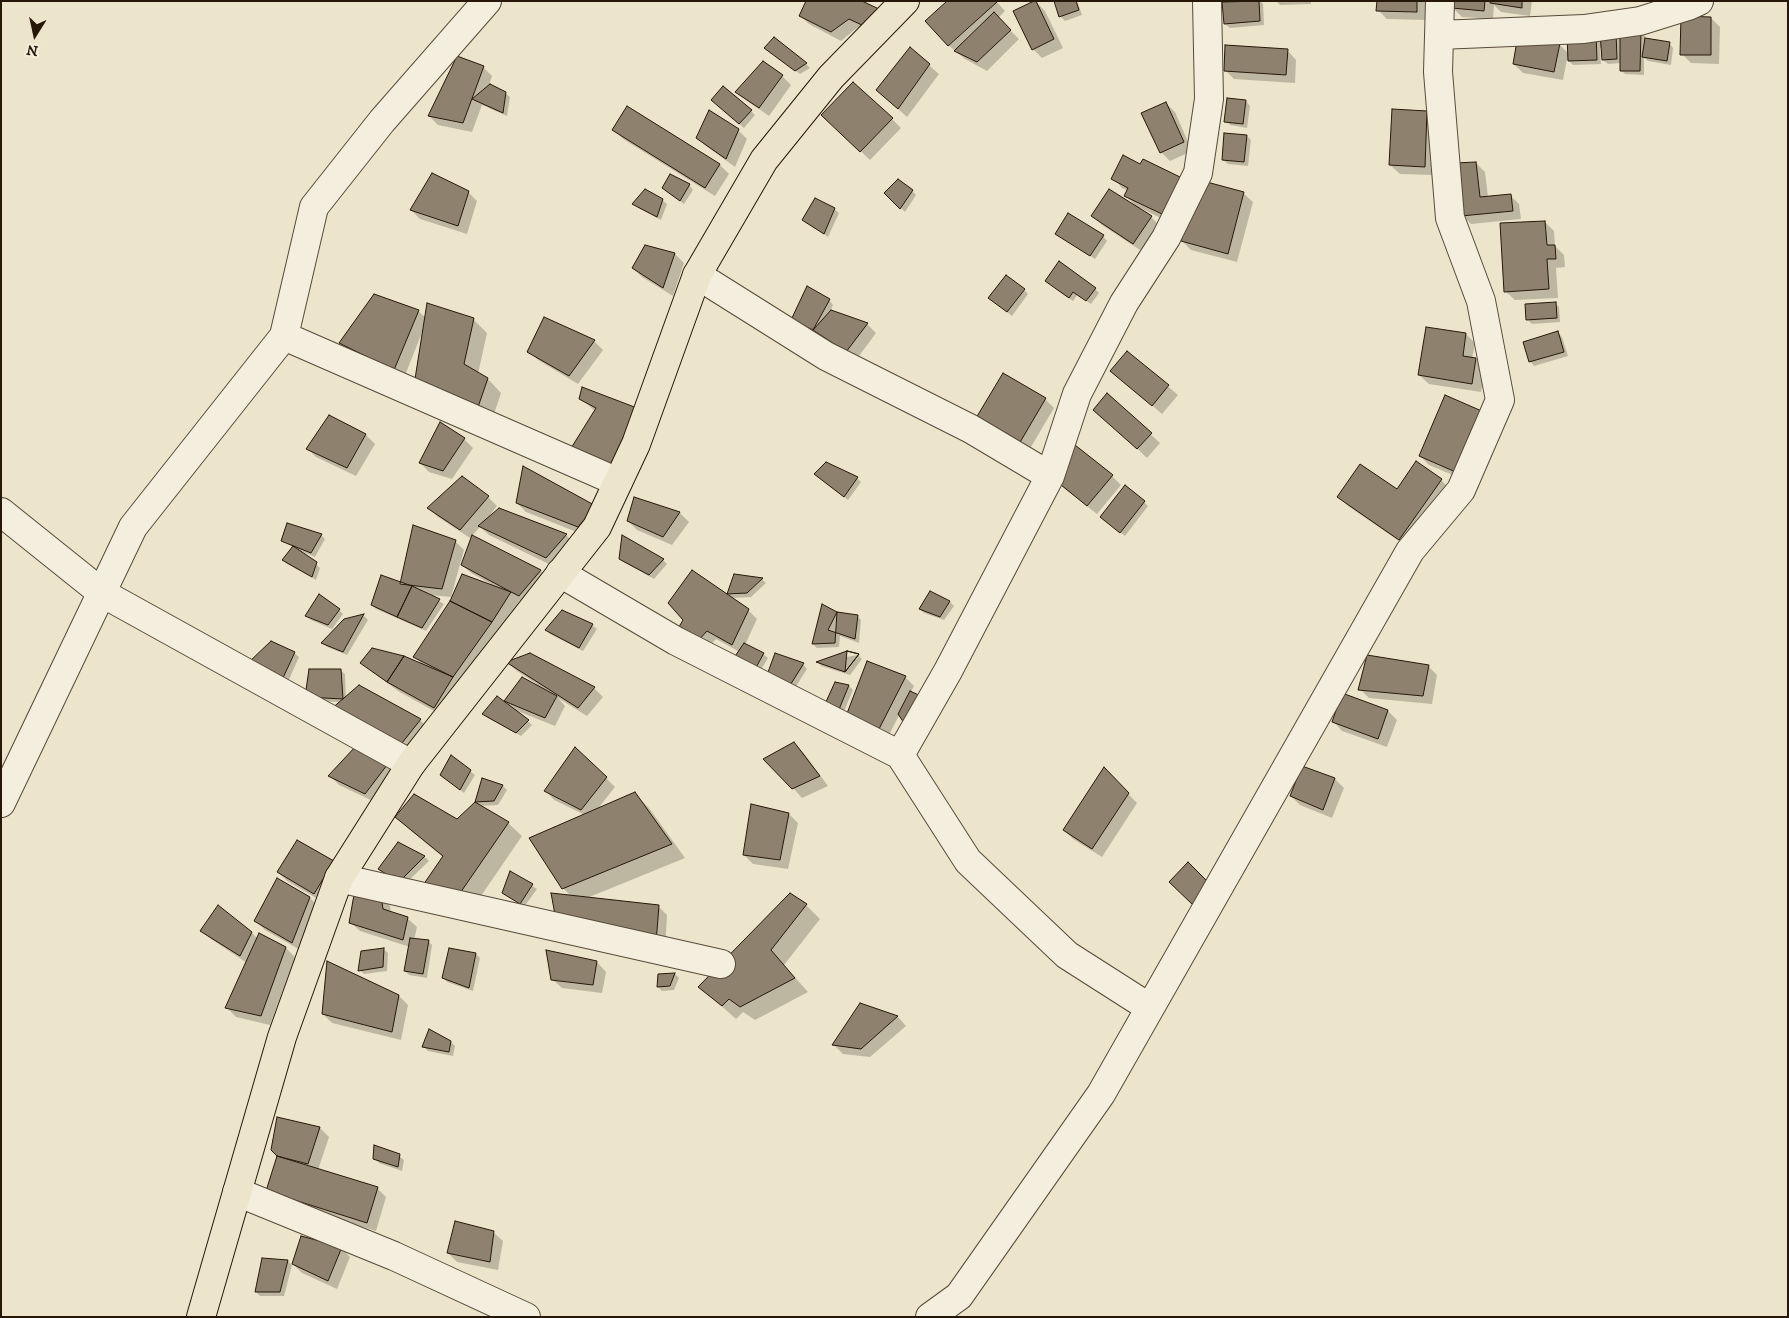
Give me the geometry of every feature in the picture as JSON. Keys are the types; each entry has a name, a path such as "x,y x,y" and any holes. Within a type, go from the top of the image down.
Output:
{"main road":[{"path":"201,1317 282,1037 339,878 411,764 597,527 636,444 697,274 764,160 832,77 903,2"}],"street":[{"path":"1,803 133,527 284,336 314,207 382,121 487,1"},
{"path":"900,755 948,671 1050,476 1076,394 1124,303 1166,238 1198,173 1210,99 1208,1"},
{"path":"930,1317 959,1296 1101,1094 1410,551 1461,490 1500,400 1481,301 1450,218 1438,72 1440,1"},
{"path":"1439,35 1584,29 1640,21 1699,1"},
{"path":"697,274 826,356 971,429 1050,476"},
{"path":"284,336 618,482"},
{"path":"1,512 102,593 411,764"},
{"path":"560,573 676,641 900,755 968,861 1067,955 1150,1008"},
{"path":"339,878 721,964"},
{"path":"237,1192 394,1256 526,1317"}],"building":[{"path":"806,1 862,1 879,9 864,26 849,19 831,32 799,16"},
{"path":"947,1 997,2 948,46 925,21"},
{"path":"1036,1 1054,39 1032,50 1013,11"},
{"path":"1054,1 1076,1 1079,10 1059,17"},
{"path":"1259,1 1260,21 1224,24 1222,2"},
{"path":"1377,1 1417,1 1417,12 1376,11"},
{"path":"1452,1 1485,1 1484,11 1452,8"},
{"path":"1490,1 1522,1 1522,8 1490,3"},
{"path":"994,12 1011,30 977,62 954,51"},
{"path":"1681,16 1711,17 1711,55 1680,55"},
{"path":"1620,30 1641,31 1640,71 1620,71"},
{"path":"1616,32 1617,59 1602,60 1600,33"},
{"path":"1596,34 1597,60 1568,61 1567,35"},
{"path":"1518,35 1560,43 1554,72 1513,64"},
{"path":"774,37 807,63 795,71 764,48"},
{"path":"1645,38 1670,42 1667,61 1642,57"},
{"path":"1225,45 1288,49 1286,75 1224,71"},
{"path":"910,47 930,64 898,109 876,90"},
{"path":"457,56 484,66 463,123 428,116"},
{"path":"763,61 783,75 759,108 735,92"},
{"path":"853,82 893,118 860,152 821,115"},
{"path":"490,84 506,92 503,113 472,99"},
{"path":"723,86 752,110 739,124 711,100"},
{"path":"1227,98 1246,100 1243,124 1224,122"},
{"path":"1166,102 1184,142 1160,153 1141,113"},
{"path":"627,106 720,164 705,188 612,130"},
{"path":"1392,109 1427,111 1425,167 1389,165"},
{"path":"709,110 739,129 726,159 696,138"},
{"path":"1224,133 1247,135 1244,162 1222,160"},
{"path":"1123,155 1140,164 1143,159 1182,178 1164,215 1124,196 1128,188 1111,179"},
{"path":"1476,162 1480,197 1511,194 1513,211 1461,216 1455,163"},
{"path":"432,173 469,191 458,226 410,210"},
{"path":"670,174 690,184 680,201 662,188"},
{"path":"898,179 913,190 900,209 884,193"},
{"path":"1203,181 1244,192 1228,254 1181,241 1190,206 1197,208"},
{"path":"645,189 663,199 657,217 632,204"},
{"path":"1109,189 1152,216 1133,244 1091,216"},
{"path":"815,198 835,208 824,234 802,220"},
{"path":"1068,213 1104,235 1090,256 1055,234"},
{"path":"1545,221 1547,245 1555,245 1556,259 1547,259 1549,289 1504,292 1500,223"},
{"path":"645,245 675,253 663,288 632,268"},
{"path":"1059,261 1096,288 1086,301 1073,292 1069,298 1045,281"},
{"path":"1006,275 1025,289 1007,312 988,298"},
{"path":"807,286 830,299 813,330 791,320"},
{"path":"374,294 419,310 394,370 339,343"},
{"path":"1556,302 1557,318 1526,320 1525,304"},
{"path":"427,303 474,318 464,364 488,378 477,410 415,379"},
{"path":"831,310 868,323 846,352 813,330"},
{"path":"544,317 595,340 569,376 527,352"},
{"path":"1426,327 1466,333 1463,356 1476,358 1472,384 1418,375"},
{"path":"1558,331 1564,352 1529,362 1523,342"},
{"path":"1127,351 1169,385 1152,406 1110,371"},
{"path":"1003,373 1046,398 1019,444 976,418"},
{"path":"582,387 637,408 613,472 568,453 596,408 579,399"},
{"path":"1107,393 1152,433 1137,449 1093,410"},
{"path":"1445,395 1484,412 1458,473 1419,456"},
{"path":"329,415 366,434 347,468 306,449"},
{"path":"440,422 465,438 443,471 419,463"},
{"path":"1075,445 1113,475 1087,506 1050,476"},
{"path":"1416,461 1442,479 1399,540 1337,497 1360,464 1397,489"},
{"path":"826,462 858,477 844,497 814,474"},
{"path":"523,466 596,506 578,527 516,503"},
{"path":"462,476 489,496 460,530 427,508"},
{"path":"1125,485 1145,501 1120,533 1100,517"},
{"path":"634,497 680,512 663,537 627,521"},
{"path":"499,508 567,534 546,558 478,526"},
{"path":"287,523 322,534 311,553 281,541"},
{"path":"413,525 456,540 442,589 400,584"},
{"path":"472,535 541,570 519,596 511,592 461,565"},
{"path":"622,535 664,559 649,575 619,559"},
{"path":"293,546 317,562 312,577 282,560"},
{"path":"692,570 749,609 732,645 707,631 697,642 676,632 683,620 668,603"},
{"path":"462,574 511,592 492,622 450,601"},
{"path":"734,574 763,578 747,593 727,594"},
{"path":"381,575 412,586 397,617 371,605"},
{"path":"412,586 440,599 422,628 397,617"},
{"path":"930,591 950,601 940,617 919,609"},
{"path":"319,594 340,609 328,625 305,616"},
{"path":"450,601 492,622 453,677 413,657"},
{"path":"822,604 837,612 835,643 812,644"},
{"path":"562,610 593,624 579,648 545,630"},
{"path":"837,612 858,615 855,639 828,630"},
{"path":"364,614 343,652 321,643 344,619"},
{"path":"271,641 295,652 282,680 248,663"},
{"path":"744,643 764,653 754,671 727,668"},
{"path":"372,648 404,656 387,682 360,663"},
{"path":"847,651 859,654 845,672"},
{"path":"847,651 859,654 845,672 816,662"},
{"path":"530,653 595,687 578,708 506,662"},
{"path":"775,653 804,663 789,687 763,686"},
{"path":"1367,655 1429,665 1423,696 1358,690"},
{"path":"404,656 453,677 434,708 387,682"},
{"path":"867,661 906,676 878,731 846,716"},
{"path":"309,669 341,669 343,699 305,697"},
{"path":"522,677 557,696 545,718 504,701"},
{"path":"835,682 849,685 838,712 820,715"},
{"path":"359,685 421,719 398,748 330,710"},
{"path":"910,691 923,697 904,723 898,714"},
{"path":"1342,693 1388,710 1378,739 1332,722"},
{"path":"497,696 529,720 516,733 482,714"},
{"path":"794,742 820,776 792,789 763,759"},
{"path":"356,746 387,765 365,794 328,776"},
{"path":"575,747 607,777 581,810 544,791"},
{"path":"451,755 471,770 460,790 440,775"},
{"path":"1302,766 1335,778 1323,810 1290,796"},
{"path":"1104,767 1129,793 1092,849 1063,830"},
{"path":"482,778 503,785 494,801 475,802"},
{"path":"635,792 672,844 562,889 529,838"},
{"path":"414,794 457,819 475,802 509,822 456,899 419,891 443,856 395,817"},
{"path":"751,804 789,813 780,860 743,855"},
{"path":"297,840 334,861 314,894 277,872"},
{"path":"398,842 425,856 399,882 378,869"},
{"path":"1188,862 1211,885 1192,904 1169,882"},
{"path":"510,871 533,884 520,904 502,893"},
{"path":"277,878 310,897 292,943 254,921"},
{"path":"355,889 381,895 383,909 408,917 403,940 349,923"},
{"path":"551,893 659,905 656,943 556,920"},
{"path":"790,893 807,904 771,950 795,978 740,1007 729,999 722,1006 698,987"},
{"path":"218,905 252,932 240,956 200,931"},
{"path":"259,933 286,947 261,1016 225,1008"},
{"path":"410,938 429,940 423,974 404,971"},
{"path":"384,948 383,967 358,971 361,951"},
{"path":"449,948 476,953 469,988 442,978"},
{"path":"546,950 597,961 593,985 551,980"},
{"path":"327,961 399,995 392,1032 322,1014"},
{"path":"675,973 670,986 657,987 658,974"},
{"path":"860,1003 898,1016 861,1049 832,1045"},
{"path":"429,1029 451,1041 449,1052 422,1047"},
{"path":"277,1117 320,1127 308,1164 277,1156 271,1150"},
{"path":"374,1145 400,1154 398,1167 373,1159"},
{"path":"277,1156 378,1187 367,1223 266,1191"},
{"path":"455,1221 494,1231 490,1262 447,1253"},
{"path":"301,1236 342,1247 328,1281 292,1264"},
{"path":"262,1258 288,1260 280,1292 255,1292"}]}
